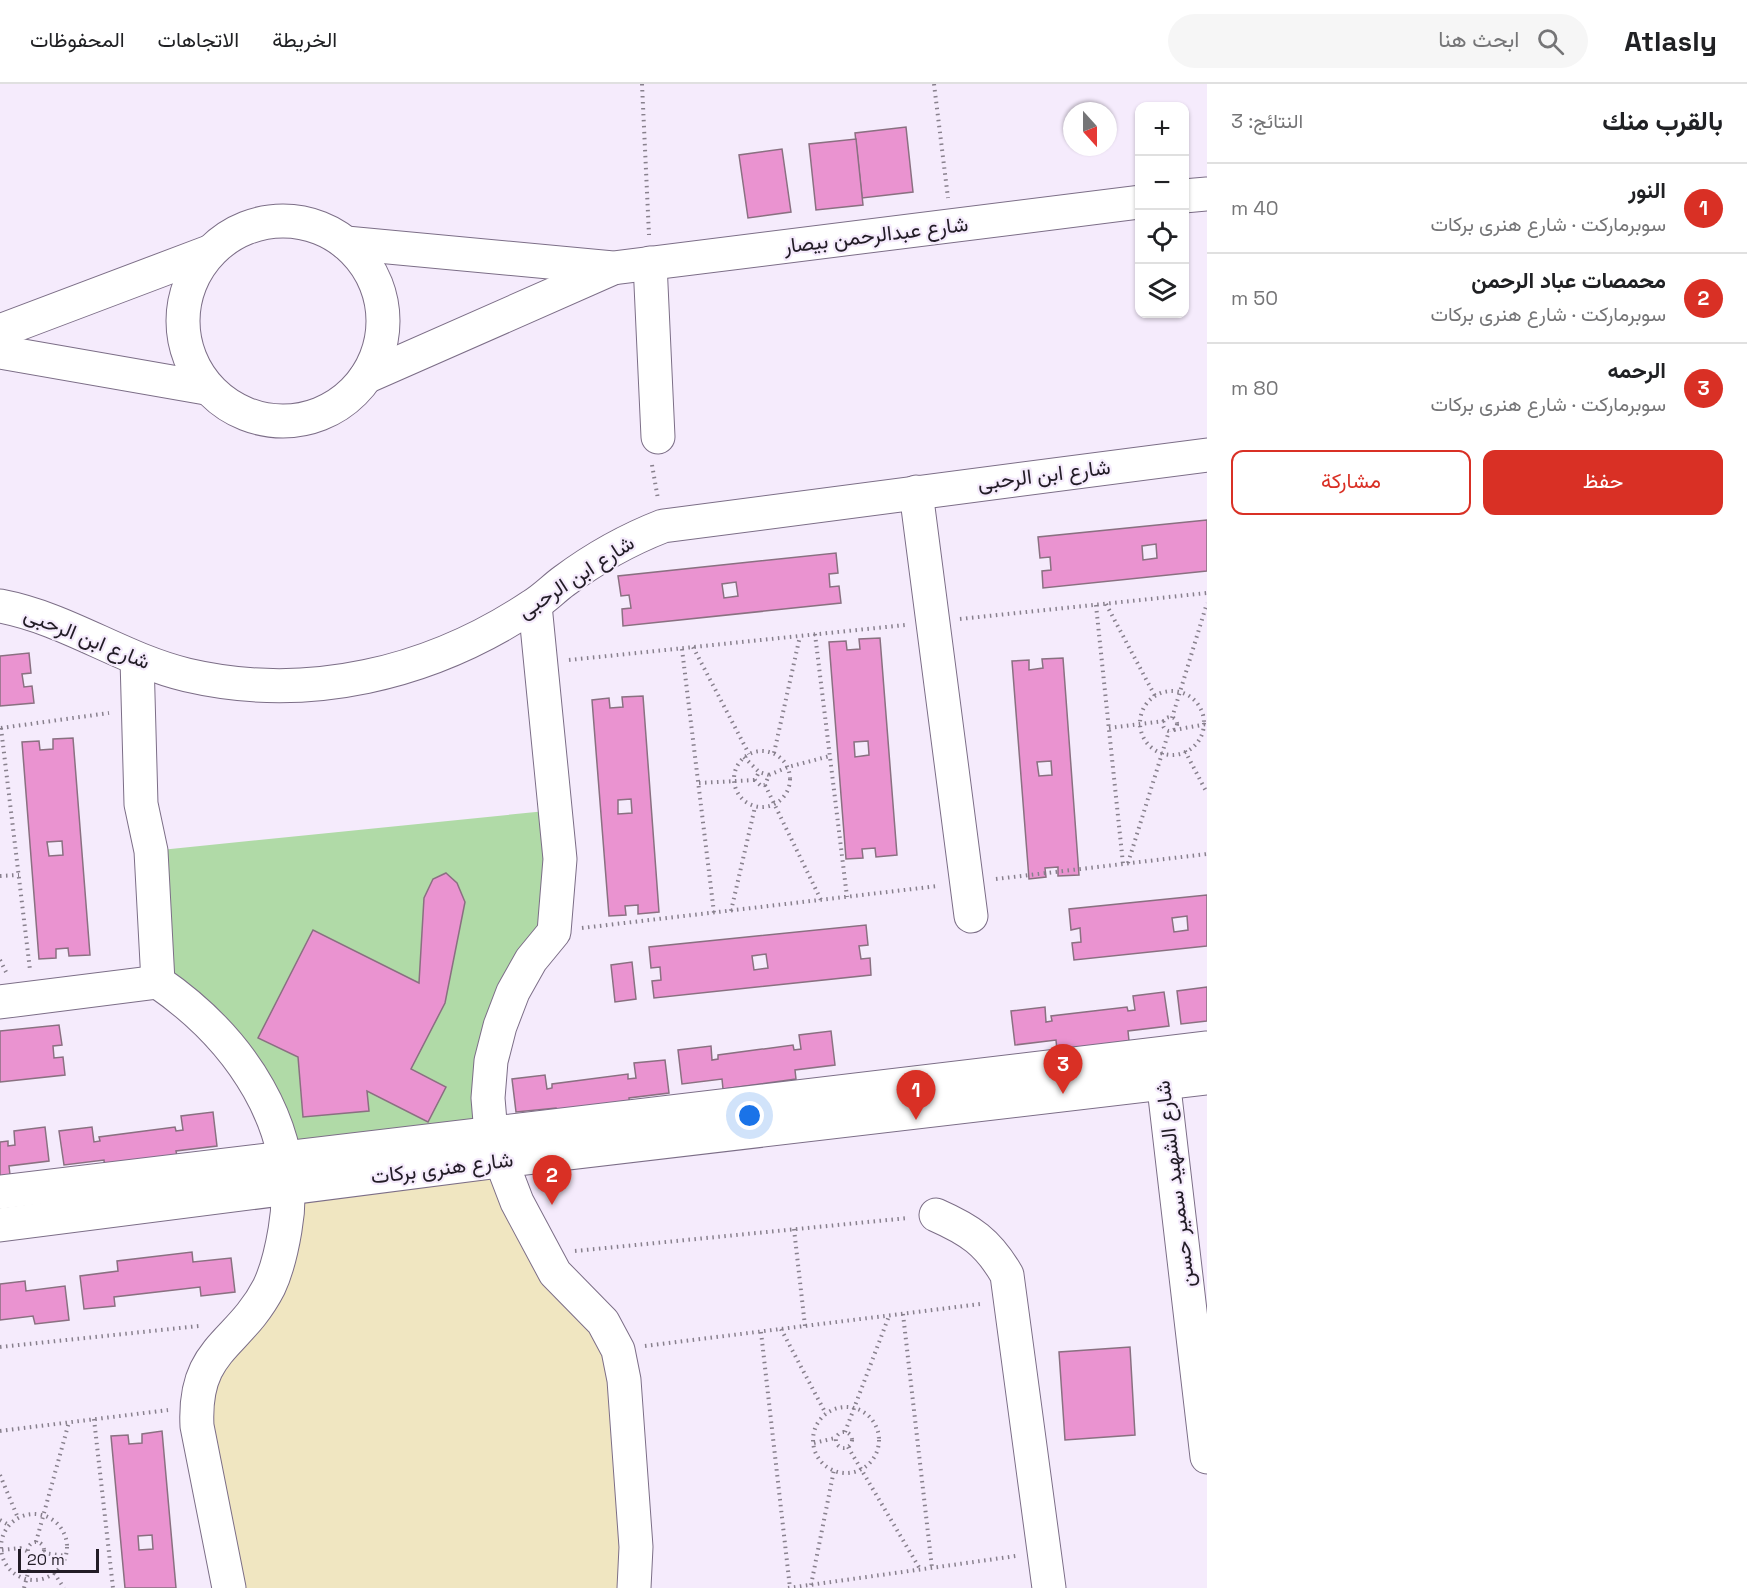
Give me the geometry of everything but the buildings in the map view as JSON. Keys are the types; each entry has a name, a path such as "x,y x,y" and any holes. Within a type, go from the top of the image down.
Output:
{"street":[{"path":"1189,196 1207,194"},
{"name":"شارع عبدالرحمن بيصار","path":"346,243 613,268 1135,203"},
{"path":"0,331 209,252 236,233 251,226 276,221 301,222 325,230 346,243 366,265 379,292 384,321 379,350 366,377 345,400 319,415 289,422 258,419 229,407 206,387 187,356 181,319 189,283 209,252"},
{"path":"650,263 658,437"},
{"name":"شارع عبدالرحمن بيصار","path":"366,377 613,268"},
{"path":"0,352 206,387"},
{"name":"شارع ابن الرحبى","path":"0,606 61,623 136,659 187,675 238,683 291,686 342,681 394,671 444,655 491,633 535,605 591,562 630,539 663,526 1207,455"},
{"path":"916,492 971,916"},
{"path":"535,605 560,859 554,932 527,968 513,992 500,1026 490,1070 488,1098 495,1147 544,1254 555,1273 603,1322 618,1350 624,1380 636,1547 634,1588"},
{"path":"136,659 141,804 151,851 158,982"},
{"path":"0,1002 158,982 203,1016 242,1061 268,1107 288,1173 287,1215 274,1271 269,1286 246,1322 216,1351 202,1374 196,1407 196,1426 229,1588"},
{"name":"شارع هنرى بركات","path":"1161,1069 1207,1048"},
{"name":"شارع هنرى بركات","path":"0,1225 288,1173 495,1147 1161,1069 1207,1078"},
{"name":"شارع الشهيد سمير حسن","path":"1161,1069 1207,1457"},
{"name":"شارع هنرى بركات","path":"0,1192 288,1173"},
{"path":"936,1215 961,1227 994,1251 1007,1275 1049,1588"}],"path":[{"path":"642,84 650,263"},
{"path":"934,84 951,225"},
{"path":"654,473 659,502"},
{"path":"541,663 1207,593"},
{"path":"1109,728 1164,721 1172,717 1207,603"},
{"path":"1106,604 1155,696"},
{"path":"1096,605 1122,864"},
{"path":"815,634 847,897"},
{"path":"774,753 800,636"},
{"path":"693,647 746,756 759,772 769,776"},
{"path":"682,648 714,913"},
{"path":"1167,691 1180,692 1195,701 1200,708 1205,725 1198,741 1185,751 1162,753 1146,742 1140,724 1144,707 1155,696 1167,691"},
{"path":"33,998 1,728 138,708"},
{"path":"1128,864 1162,753 1171,730 1177,723 1172,717"},
{"path":"1164,721 1164,727 1171,730 1205,725"},
{"path":"766,751 774,753 788,767 791,781 789,788 786,795 774,805 755,807 741,798 734,783 736,768 746,756 766,751"},
{"path":"1185,751 1207,793"},
{"path":"821,900 765,785 769,776 788,767 830,756"},
{"path":"755,780 759,772"},
{"path":"699,783 734,783 755,780"},
{"path":"755,780 761,786 765,785"},
{"path":"731,911 755,807"},
{"path":"554,932 1207,854"},
{"path":"0,876 19,875"},
{"path":"544,1254 936,1215"},
{"path":"794,1229 805,1326"},
{"path":"618,1350 1011,1300"},
{"path":"903,1314 932,1568"},
{"path":"845,1432 889,1316"},
{"path":"0,1347 246,1322"},
{"path":"781,1329 826,1414"},
{"path":"761,1332 789,1588 1045,1552"},
{"path":"0,1431 196,1407"},
{"path":"854,1408 873,1420 878,1431 876,1453 861,1469 852,1472 834,1470 824,1464 814,1443 814,1432 826,1414 835,1409 854,1408"},
{"path":"94,1419 113,1588"},
{"path":"27,1551 32,1543 36,1542 69,1422"},
{"path":"845,1432 839,1433 836,1444 842,1448 848,1447"},
{"path":"845,1432 852,1438 848,1447"},
{"path":"814,1443 836,1438"},
{"path":"848,1447 920,1569"},
{"path":"811,1585 834,1470"},
{"path":"0,1474 18,1518"},
{"path":"35,1514 44,1515 61,1527 67,1546 66,1556 54,1573 36,1580 26,1579 9,1568 1,1550 2,1541 9,1525 18,1518 35,1514"},
{"path":"0,1520 9,1525"},
{"path":"36,1542 44,1548 44,1553"},
{"path":"1,1550 20,1548 27,1551 32,1558"},
{"path":"32,1558 37,1559 44,1553 66,1556"},
{"path":"24,1588 32,1558"},
{"path":"54,1573 64,1588"}],"green space":[{"path":"556,810 560,859 531,960 491,1134 287,1160 279,1133 158,982 151,851"}],"sand":[{"path":"500,1161 603,1322 634,1588 229,1588 197,1426 246,1321 289,1187"}],"place":[{"name":"الرحمه","path":"1063,1094"},
{"name":"النور","path":"916,1120"},
{"name":"محمصات عباد الرحمن","path":"552,1205"}]}
